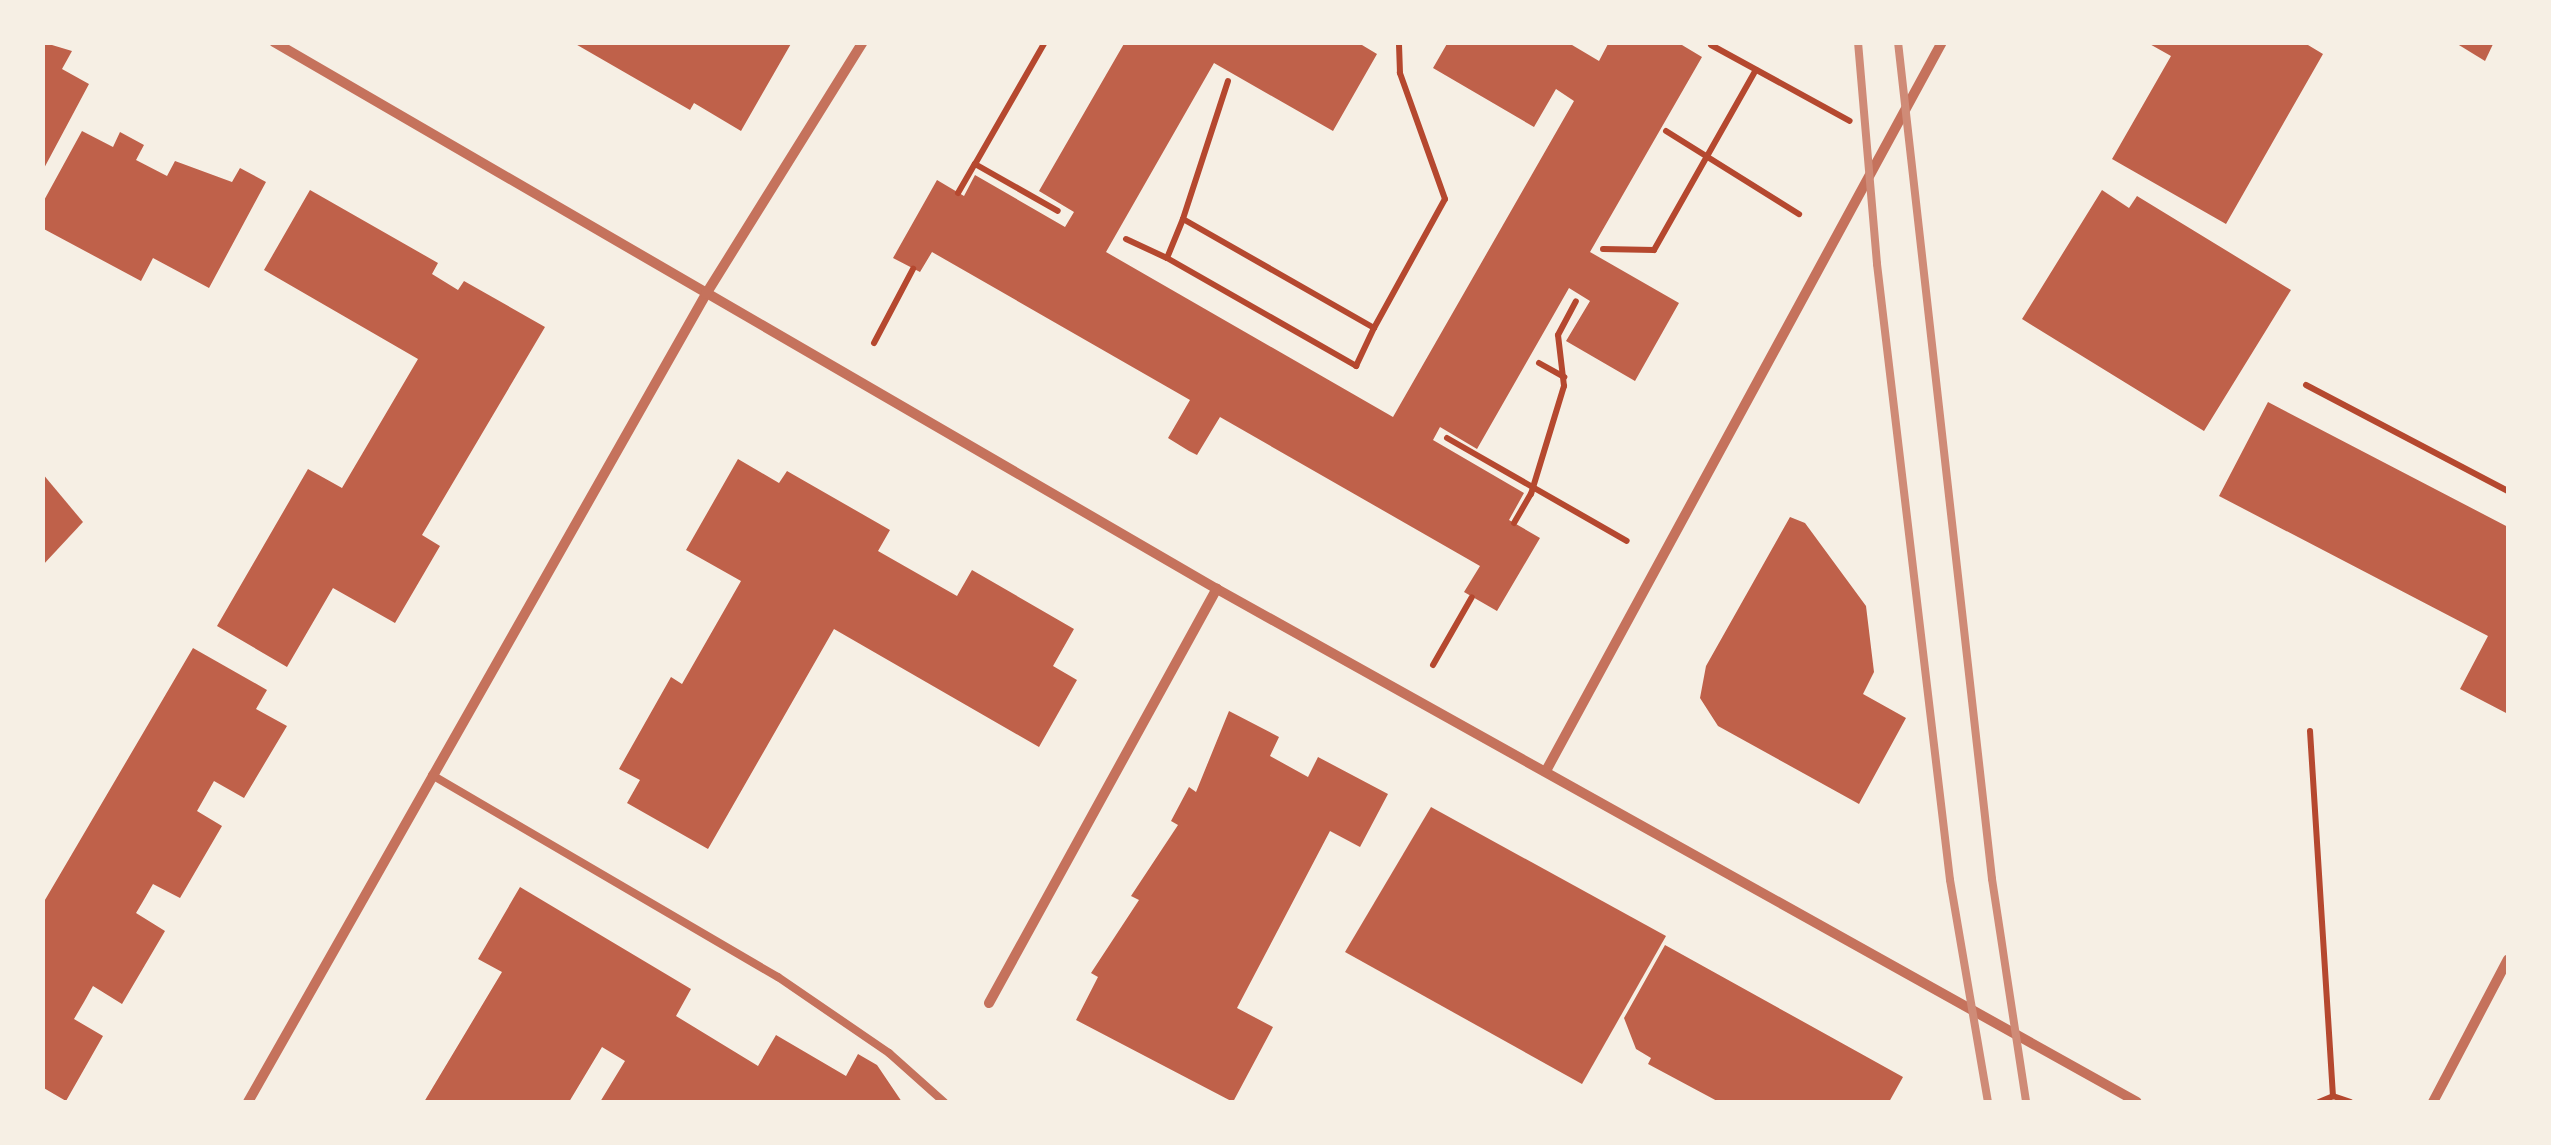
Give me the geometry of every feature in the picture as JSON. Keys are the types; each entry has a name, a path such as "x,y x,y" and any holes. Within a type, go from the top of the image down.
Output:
{"street":[{"path":"274,42 1217,588 2137,1102"},
{"path":"248,1102 706,294 863,42"},
{"path":"1547,769 1942,42"},
{"path":"989,1003 1217,588"},
{"path":"2433,1102 2508,958"}],"lane":[{"path":"432,775 778,977 890,1053 944,1102"}],"path":[{"path":"958,193 1044,42"},
{"path":"1126,238 1356,366 1445,199 1400,73 1399,42"},
{"path":"1711,45 1888,142"},
{"path":"1603,248 1654,250 1756,70"},
{"path":"1167,258 1228,82"},
{"path":"1666,131 1837,236"},
{"path":"976,164 1058,210"},
{"path":"1182,219 1374,328"},
{"path":"856,380 913,268"},
{"path":"1514,523 1533,484 1564,377 1558,335 1576,301"},
{"path":"1539,363 1564,377"},
{"path":"2306,385 2508,491"},
{"path":"1447,438 1533,484 1542,498 1661,559"},
{"path":"1415,697 1472,597"},
{"path":"2310,732 2333,1096"},
{"path":"2319,1102 2333,1096 2350,1102"}],"building":[{"path":"42,42 72,51 62,69 89,84 42,172"},
{"path":"572,42 792,42 741,131 694,103 690,110"},
{"path":"1125,42 1357,42 1377,54 1333,131 1214,63 1106,252 1393,417 1574,101 1556,89 1534,127 1433,68 1448,42 1567,42 1599,61 1609,42 1677,42 1702,57 1590,252 1679,303 1635,381 1566,341 1590,301 1569,288 1477,449 1440,427 1433,440 1524,493 1509,520 1540,538 1497,611 1464,592 1480,566 1220,417 1197,455 1189,451 1168,438 1190,400 932,252 920,272 893,258 937,180 964,196 975,175 1065,227 1074,212 1039,191"},
{"path":"2146,42 2303,42 2323,54 2226,224 2112,159 2171,56"},
{"path":"2454,42 2494,42 2485,61"},
{"path":"82,131 113,147 120,132 144,145 136,160 167,176 175,161 232,182 240,168 266,182 209,288 153,258 141,281 42,228 42,204"},
{"path":"310,190 438,263 432,274 458,290 464,281 545,327 422,535 440,546 395,623 333,588 287,667 217,626 308,469 342,488 418,359 264,270"},
{"path":"2102,190 2129,208 2137,196 2291,290 2204,431 2022,319"},
{"path":"2268,402 2508,527 2508,714 2460,689 2488,636 2219,496"},
{"path":"738,459 779,483 787,471 890,530 878,551 957,596 972,570 1074,629 1053,666 1077,680 1039,747 834,629 708,849 627,803 640,780 619,769 671,677 682,684 741,581 686,550"},
{"path":"42,473 83,522 42,566"},
{"path":"1790,517 1805,523 1866,606 1874,672 1863,694 1906,718 1859,804 1718,726 1700,698 1706,666"},
{"path":"193,648 267,690 256,709 287,726 244,798 214,781 197,811 222,826 180,898 153,884 136,913 165,931 122,1004 93,986 74,1019 103,1036 66,1101 42,1087 42,905"},
{"path":"1229,711 1279,737 1270,756 1308,777 1318,757 1388,794 1360,847 1330,831 1237,1008 1273,1027 1233,1102 1076,1020 1098,977 1091,973 1139,900 1131,896 1178,825 1171,821 1189,787 1196,792"},
{"path":"1431,807 1666,936 1582,1084 1345,952"},
{"path":"520,887 691,989 676,1016 758,1066 776,1035 846,1076 858,1054 877,1065 902,1102 600,1102 625,1061 602,1047 569,1102 424,1102 502,972 478,959"},
{"path":"1665,945 1903,1077 1889,1102 1719,1102 1648,1064 1651,1058 1636,1049 1624,1018"}],"railway":[{"path":"1858,42 1877,264 1950,880 1988,1102"},
{"path":"1898,42 1992,879 2026,1102"}]}
